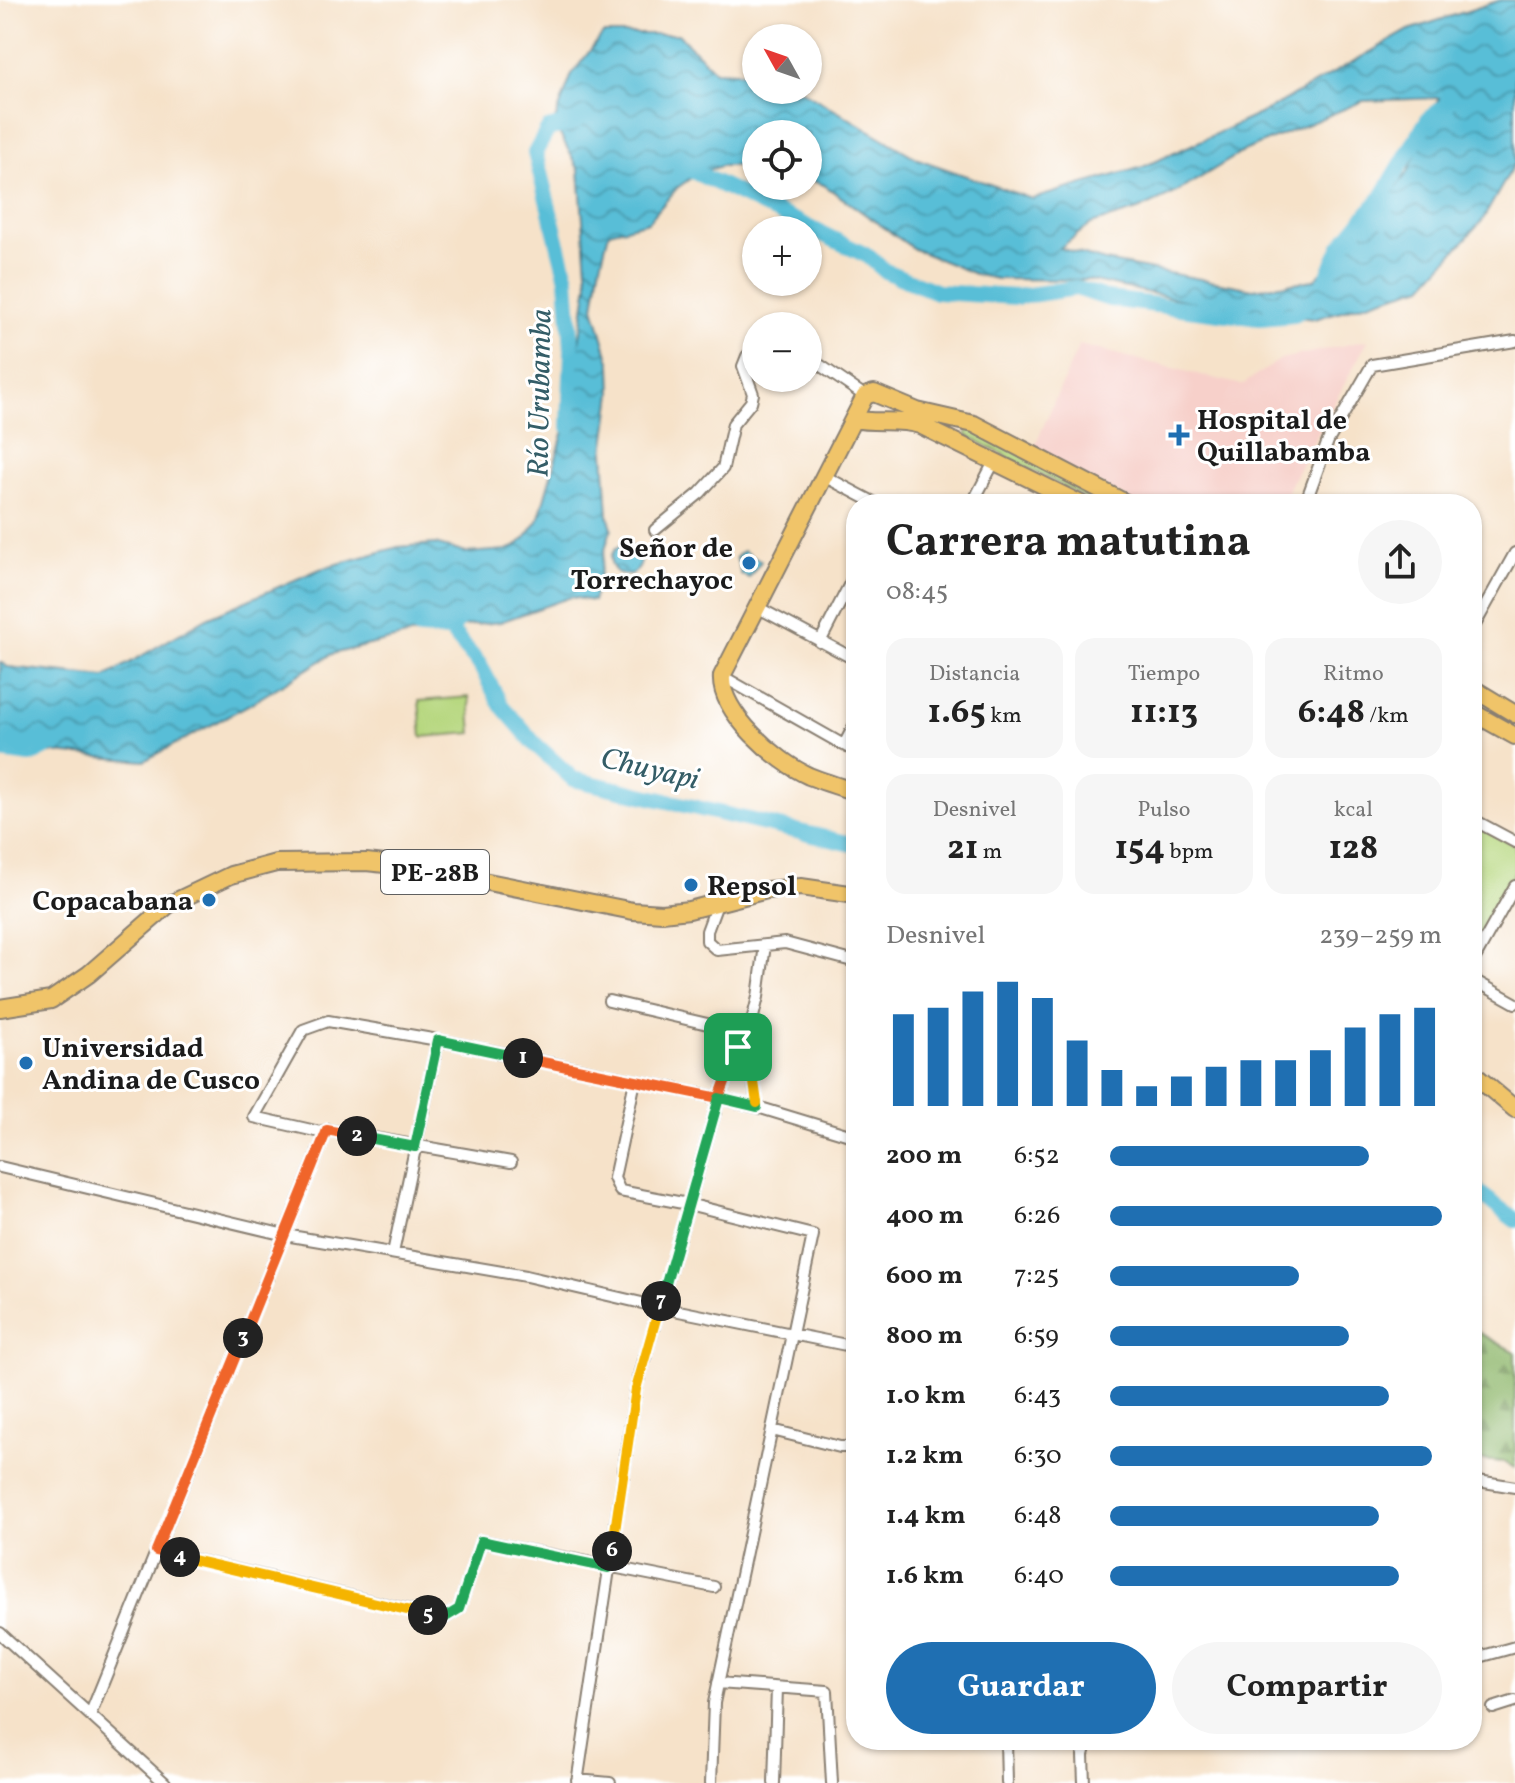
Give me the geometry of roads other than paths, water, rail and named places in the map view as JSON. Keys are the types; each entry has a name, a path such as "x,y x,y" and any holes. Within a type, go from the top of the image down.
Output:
{"main road":[{"path":"846,789 807,775 762,743 739,719 721,687 722,676 755,606 865,396 874,393 917,411 967,421 1109,494"},
{"path":"853,419 908,422 1060,494"},
{"path":"959,444 967,421"},
{"path":"1482,694 1515,714"},
{"path":"1482,718 1515,736"},
{"name":"PE-28B","path":"0,1008 51,1000 89,974 168,905 231,875 276,863 354,862 413,867 633,911 662,913 717,904 767,890 801,887 846,894"},
{"path":"1482,1081 1515,1109"}],"street":[{"path":"1309,494 1328,441 1372,365 1515,341"},
{"path":"822,367 865,396"},
{"path":"655,530 700,493 723,468 733,424 751,402 752,392"},
{"path":"977,494 994,462"},
{"path":"822,475 858,494"},
{"path":"1482,612 1515,553"},
{"path":"820,642 846,591"},
{"path":"755,606 846,655"},
{"path":"722,676 844,745 846,741"},
{"path":"1482,824 1515,842"},
{"path":"1482,945 1515,886"},
{"path":"717,904 707,931 711,947 726,950 785,943 846,959"},
{"path":"610,1783 577,1782 636,1389 719,1098 738,1047 749,1033 758,997 765,945"},
{"path":"1482,985 1515,1003"},
{"path":"609,1001 716,1026 738,1047 752,1068 757,1107"},
{"path":"511,1162 327,1130 320,1132 254,1117 303,1030 328,1021 438,1040 719,1098 846,1134"},
{"path":"393,1253 438,1040"},
{"path":"635,1081 614,1178 620,1191 688,1204 813,1235 714,1703 711,1783"},
{"path":"90,1715 327,1130"},
{"path":"0,1167 285,1235 526,1276 846,1345"},
{"path":"772,1430 846,1447"},
{"path":"1482,1482 1515,1487"},
{"path":"156,1551 444,1618 459,1609 481,1541 714,1587"},
{"path":"0,1633 165,1783"},
{"path":"1482,1656 1515,1647"},
{"path":"718,1683 827,1691 832,1783"},
{"path":"774,1783 777,1688"},
{"path":"1493,1708 1515,1701"},
{"path":"1006,1750 1007,1783"},
{"path":"1084,1750 1084,1783"}],"water":[{"path":"1501,0 1515,0 1515,163 1482,221 1423,286 1315,319 1225,309 1089,280 997,279 977,275 914,249 822,184 822,120 742,120 742,166 721,166 698,173 677,188 648,222 609,232 594,307 611,365 612,393 604,452 608,515 612,528 593,601 571,597 500,622 431,630 332,654 252,703 144,761 0,748 0,662 8,667 105,677 207,618 320,569 398,547 435,544 466,553 507,550 525,538 538,521 568,416 588,283 579,170 554,123 572,74 603,34 678,34 715,71 742,72 742,104 822,102 918,159 1032,199 1143,167 1264,112 1409,30","holes":["1439,98 1408,172 1363,229 1314,280 1253,289 1105,261 1060,248 1091,224 1138,210 1173,194 1246,150 1363,101"]},
{"path":"626,545 637,549 641,560 637,571 626,575 615,571 611,560 615,549"},
{"name":"Señor de Torrechayoc","path":"743,551 761,561 749,578 741,574 736,557"}],"waterway":[{"name":"Río Urubamba","path":"1387,220 1383,195 1428,119 1447,105"},
{"name":"Río Urubamba","path":"569,427 572,350 567,279 535,153 548,129 575,122"},
{"name":"Río Urubamba","path":"678,164 868,256 885,271 937,292 1016,297 1076,288 1109,299 1260,318 1293,315 1303,309"},
{"path":"1328,275 1341,246 1383,195"},
{"name":"Río Urubamba","path":"419,628 450,630 467,611"},
{"name":"Chuyapi","path":"450,630 480,665 501,705 535,744 573,779 846,843"},
{"name":"Río Urubamba","path":"0,751 30,755 52,744"},
{"path":"1482,1195 1515,1220"}],"place":[{"name":"Hospital de Quillabamba","path":"1179,435"},
{"name":"Señor de Torrechayoc","path":"749,563"},
{"name":"Repsol","path":"691,885"},
{"name":"Copacabana","path":"209,900"},
{"name":"Universidad Andina de Cusco","path":"26,1063"}]}
